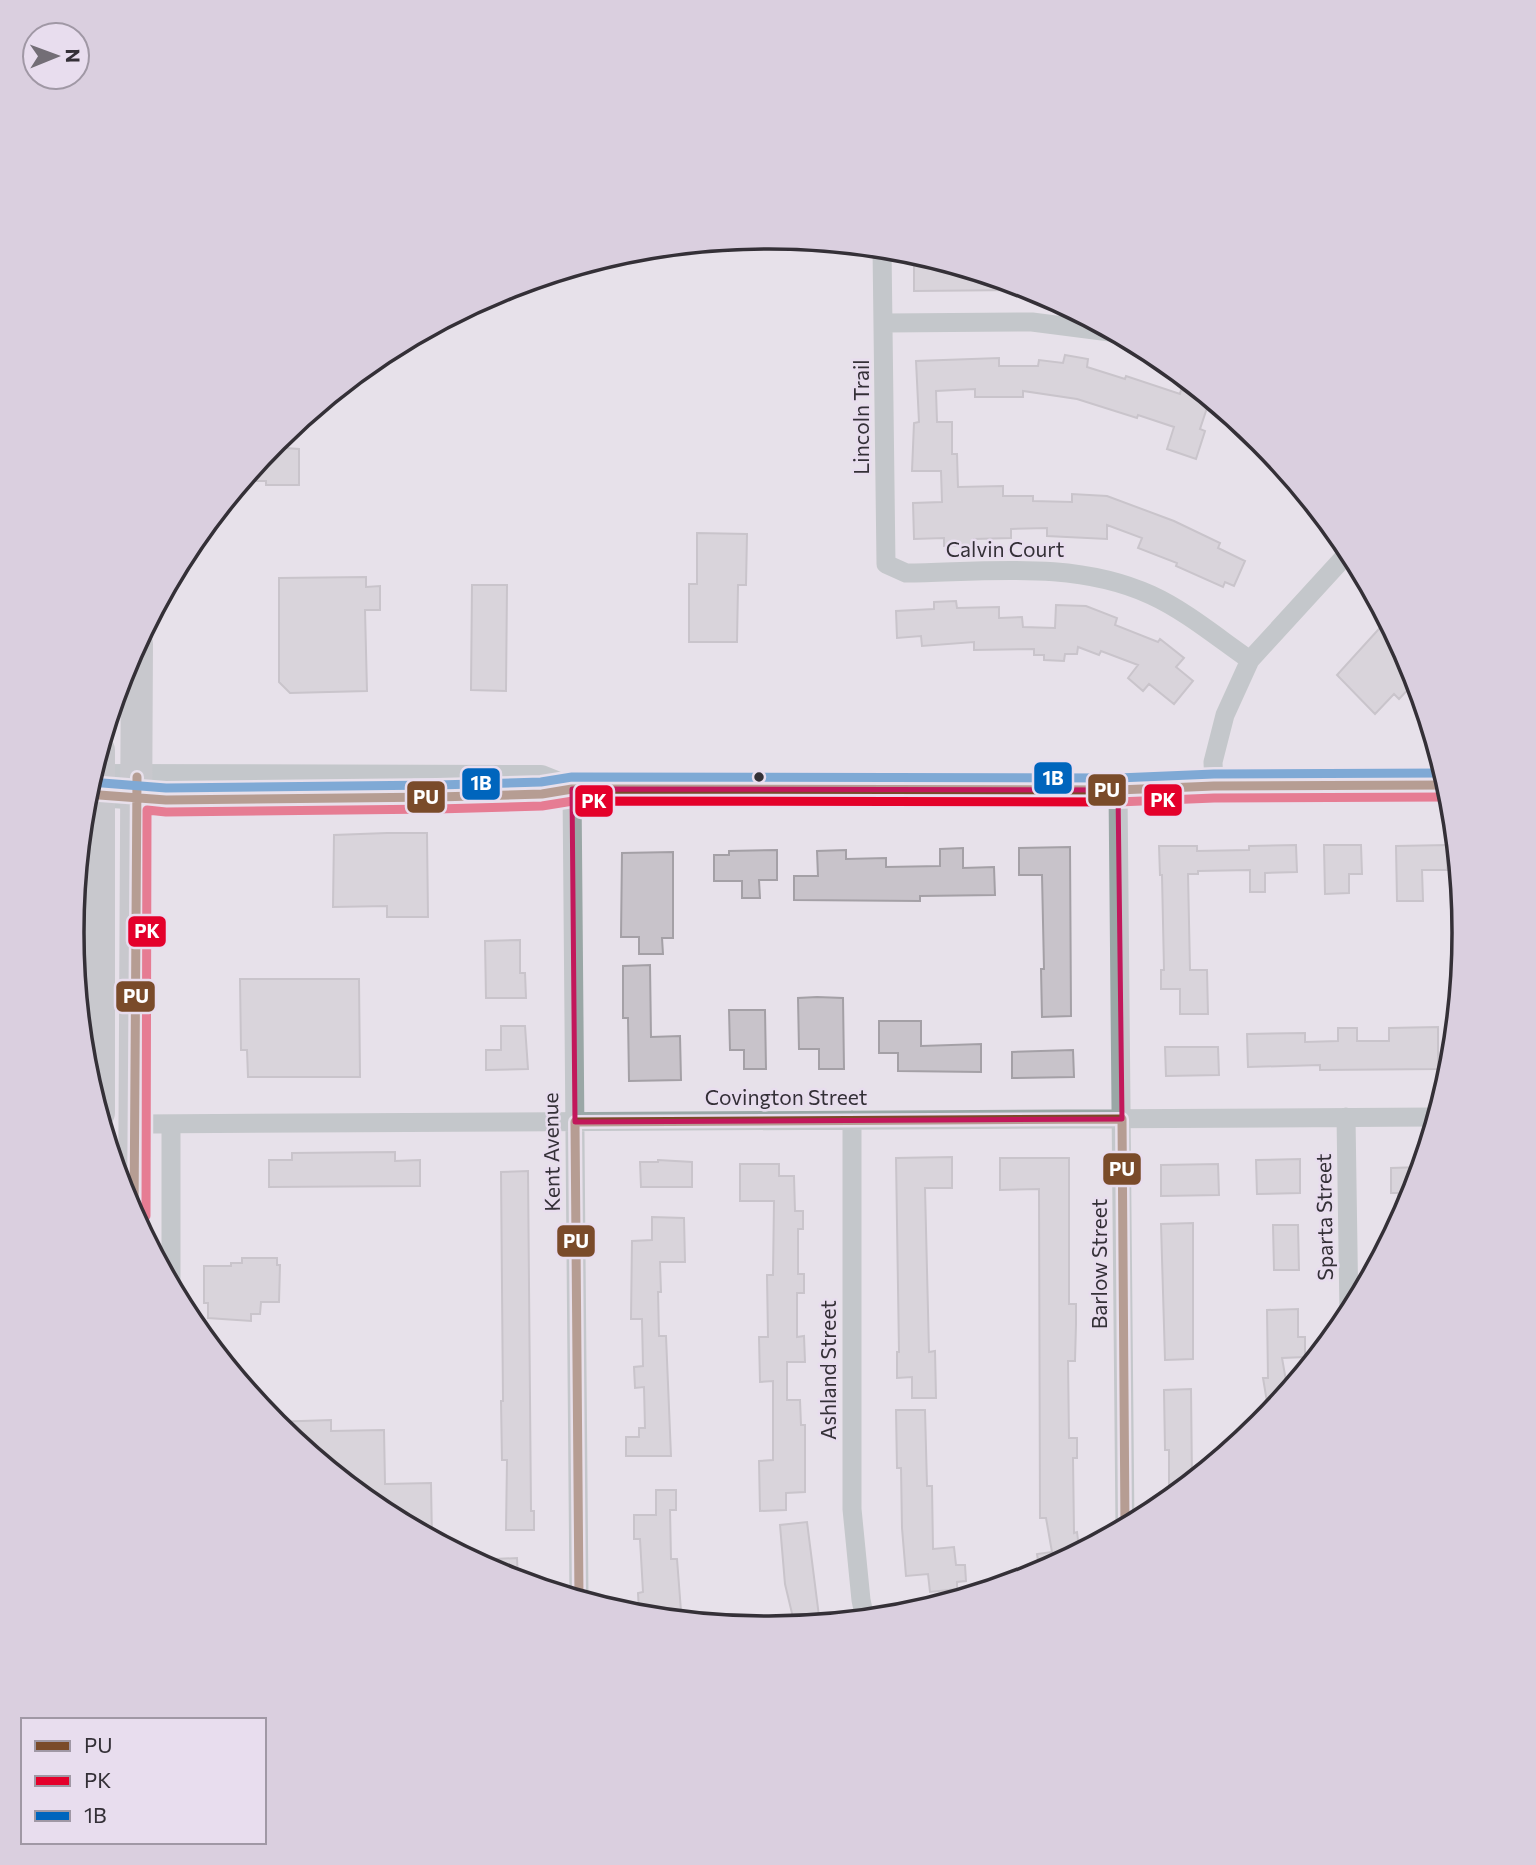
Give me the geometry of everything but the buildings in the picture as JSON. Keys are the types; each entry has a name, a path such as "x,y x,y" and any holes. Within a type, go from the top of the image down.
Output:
{"highway":[{"path":"135,1190 137,669"},
{"path":"95,809 99,1073"}],"street":[{"name":"Lincoln Trail","path":"882,259 886,564 906,573"},
{"path":"885,323 1032,322 1090,330"},
{"path":"1214,786 1213,762 1225,715 1250,660 1342,560"},
{"name":"Calvin Court","path":"906,573 1061,571 1097,577 1150,594 1180,611 1250,660"},
{"path":"101,779 136,787 541,777 572,789 1118,790 1214,786 1436,785"},
{"name":"Kent Avenue","path":"572,789 579,1589"},
{"name":"Barlow Street","path":"1118,790 1125,1516"},
{"name":"Sparta Street","path":"1346,1117 1349,1294"},
{"name":"Covington Street","path":"136,1124 1427,1117"},
{"name":"Ashland Street","path":"852,1120 852,1509 863,1610"},
{"path":"171,1124 171,1265"}],"highlighted area":[{"path":"572,789 1118,790 1122,1119 575,1122"}],"transit line":[{"name":"1B","path":"101,783 166,788 437,785 541,782 572,777 1118,778 1214,774 1433,773"},
{"name":"PU","path":"134,1189 137,777"},
{"name":"PU","path":"98,795 166,800 437,797 542,794 572,789 1118,790 1214,786 1436,785"},
{"name":"PK","path":"146,1216 147,810 437,809 542,806 573,801 1118,802 1214,798 1439,797"},
{"name":"PU","path":"579,1589 575,1122 1122,1119 1125,1516"}]}
